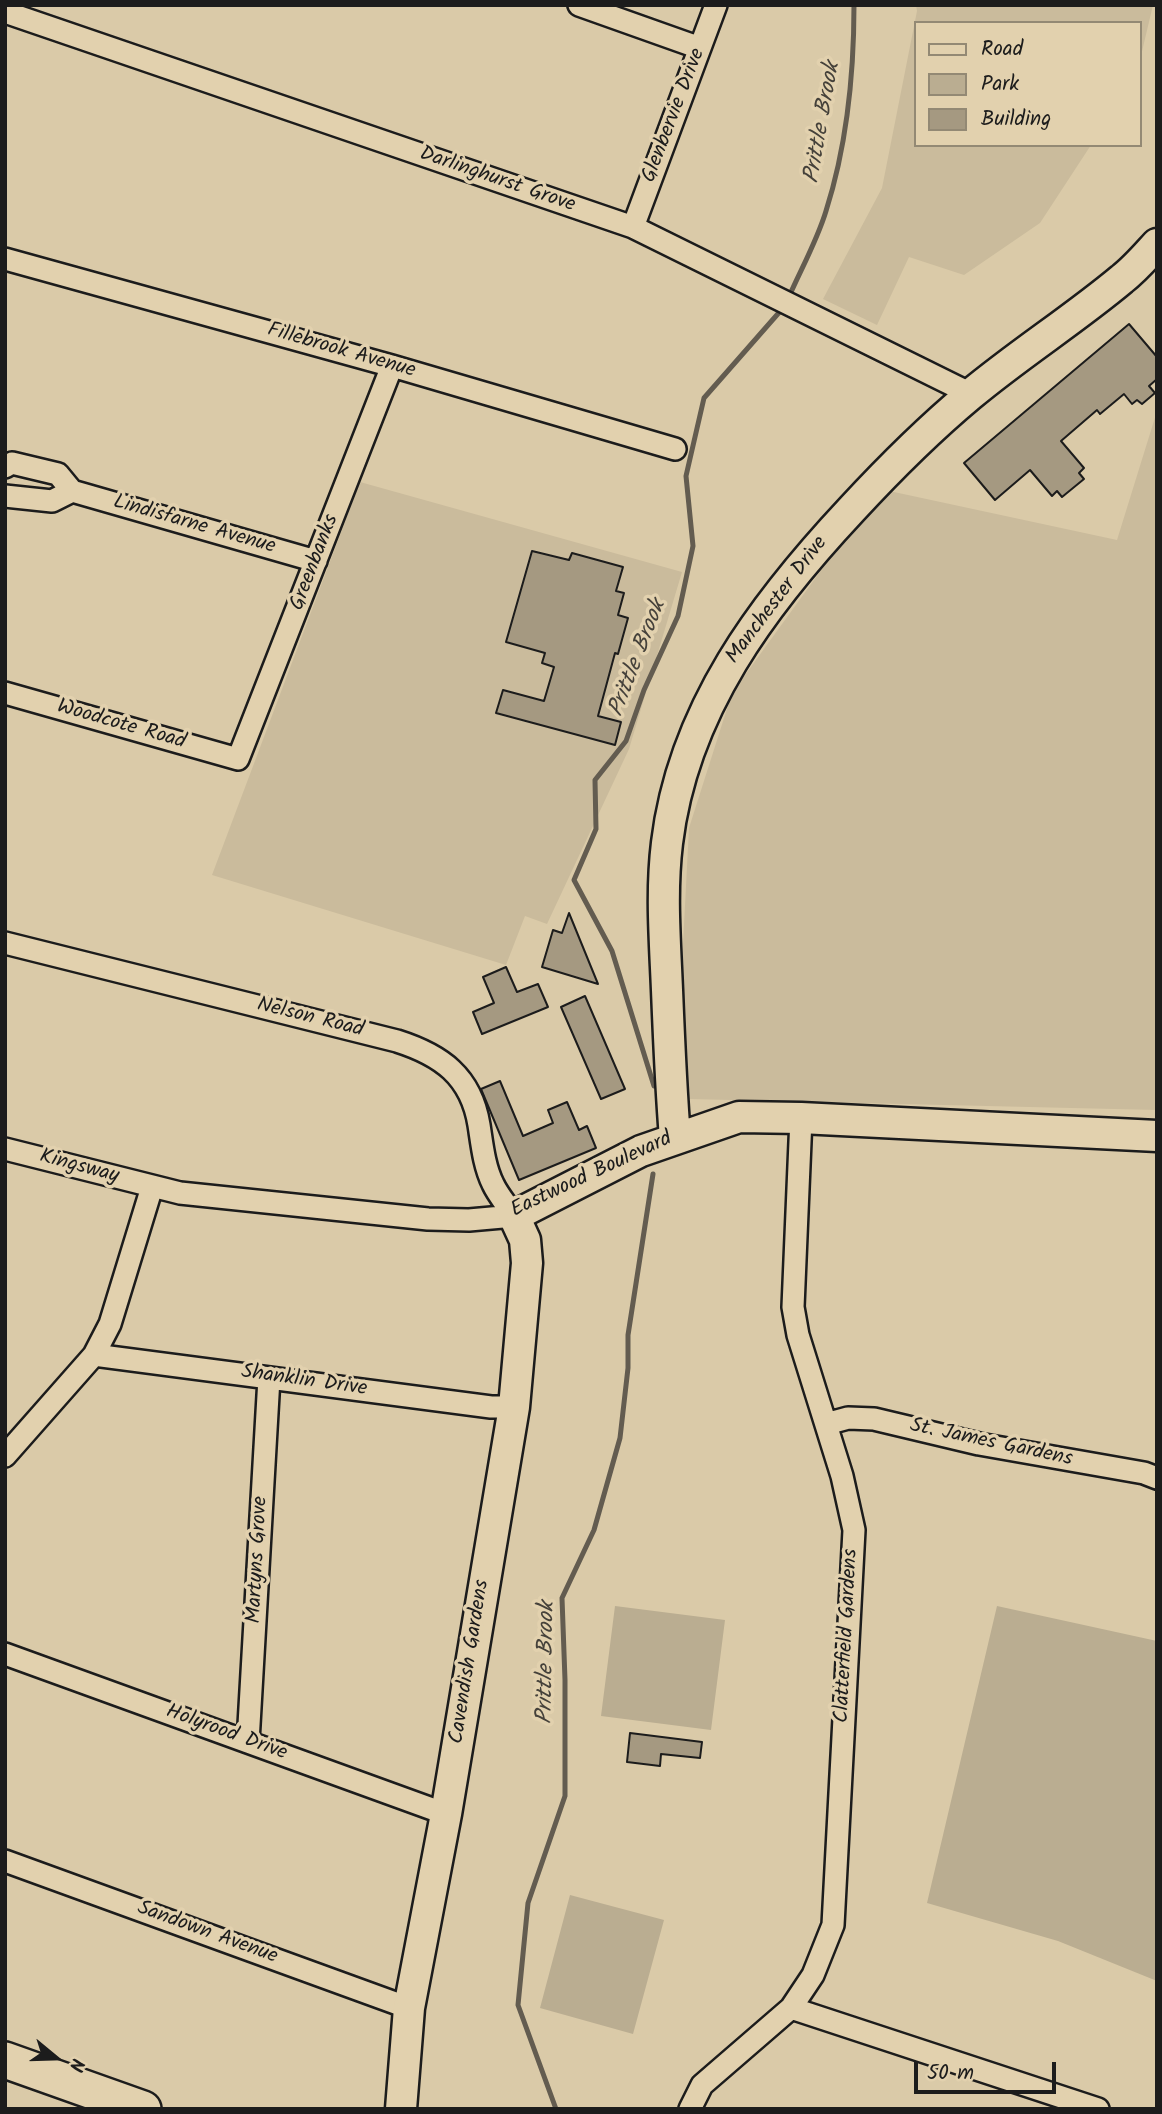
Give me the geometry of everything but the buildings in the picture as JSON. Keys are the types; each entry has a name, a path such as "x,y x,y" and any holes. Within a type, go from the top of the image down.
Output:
{"main road":[{"path":"5,2060 143,2109"}],"street":[{"path":"579,5 700,48"},
{"name":"Glenbervie Drive","path":"633,227 716,5"},
{"name":"Darlinghurst Grove","path":"5,12 633,227 971,394"},
{"name":"Manchester Drive","path":"674,1138 664,951 667,842 680,779 701,719 723,674 798,570 900,459 971,394 1124,278 1157,244"},
{"name":"Fillebrook Avenue","path":"5,259 392,366 675,449"},
{"name":"Greenbanks","path":"238,759 392,366"},
{"name":"Lindisfarne Avenue","path":"5,467 12,463 58,474 72,491 316,561"},
{"path":"5,496 52,501 72,491"},
{"name":"Woodcote Road","path":"5,693 238,759"},
{"name":"Nelson Road","path":"5,943 397,1041 433,1054 457,1074 469,1095 479,1122 492,1183 514,1216"},
{"name":"Eastwood Boulevard","path":"152,1187 180,1193 428,1219 469,1220 514,1216 641,1151 739,1117 1157,1136"},
{"name":"Clatterfield Gardens","path":"690,2109 702,2085 791,2008 813,1975 834,1925 854,1530 842,1476 798,1335 793,1307 801,1118"},
{"name":"Kingsway","path":"5,1149 152,1187"},
{"path":"5,1455 94,1354 110,1324 152,1187"},
{"name":"Cavendish Gardens","path":"401,2109 409,2008 446,1814 514,1407 527,1263 525,1240 514,1216"},
{"name":"Shanklin Drive","path":"94,1354 491,1407 514,1407"},
{"name":"Martyns Grove","path":"248,1742 269,1378"},
{"name":"St. James Gardens","path":"826,1424 848,1418 874,1419 979,1444 1144,1473 1157,1478"},
{"name":"Holyrood Drive","path":"5,1654 446,1814"},
{"name":"Sandown Avenue","path":"5,1861 409,2008"},
{"path":"791,2008 1097,2109"}],"shaded area":[{"path":"916,5 1153,5 1141,56 1141,21 915,21"},
{"path":"914,26 914,147 1090,147 1040,223 964,275 909,257 877,325 823,299 882,188"},
{"path":"1157,411 1157,1110 689,1099 682,964 689,828 732,693 880,489 1117,540"},
{"path":"360,482 682,572 629,749 547,924 525,916 506,965 212,875"}],"green space":[{"path":"615,1606 725,1620 711,1730 601,1716"},
{"path":"997,1606 1157,1641 1157,1981 1058,1941 927,1903"},
{"path":"570,1895 664,1920 633,2034 540,2008"}],"waterway":[{"name":"Prittle Brook","path":"788,299 822,222 839,161 851,83 854,5"},
{"name":"Prittle Brook","path":"654,1086 612,951 574,880 596,829 595,780 626,741 644,690 678,616 693,546 686,476 704,398 783,308"},
{"name":"Prittle Brook","path":"556,2109 518,2005 528,1903 565,1796 562,1598 594,1530 620,1438 628,1368 628,1335 653,1174"}]}
